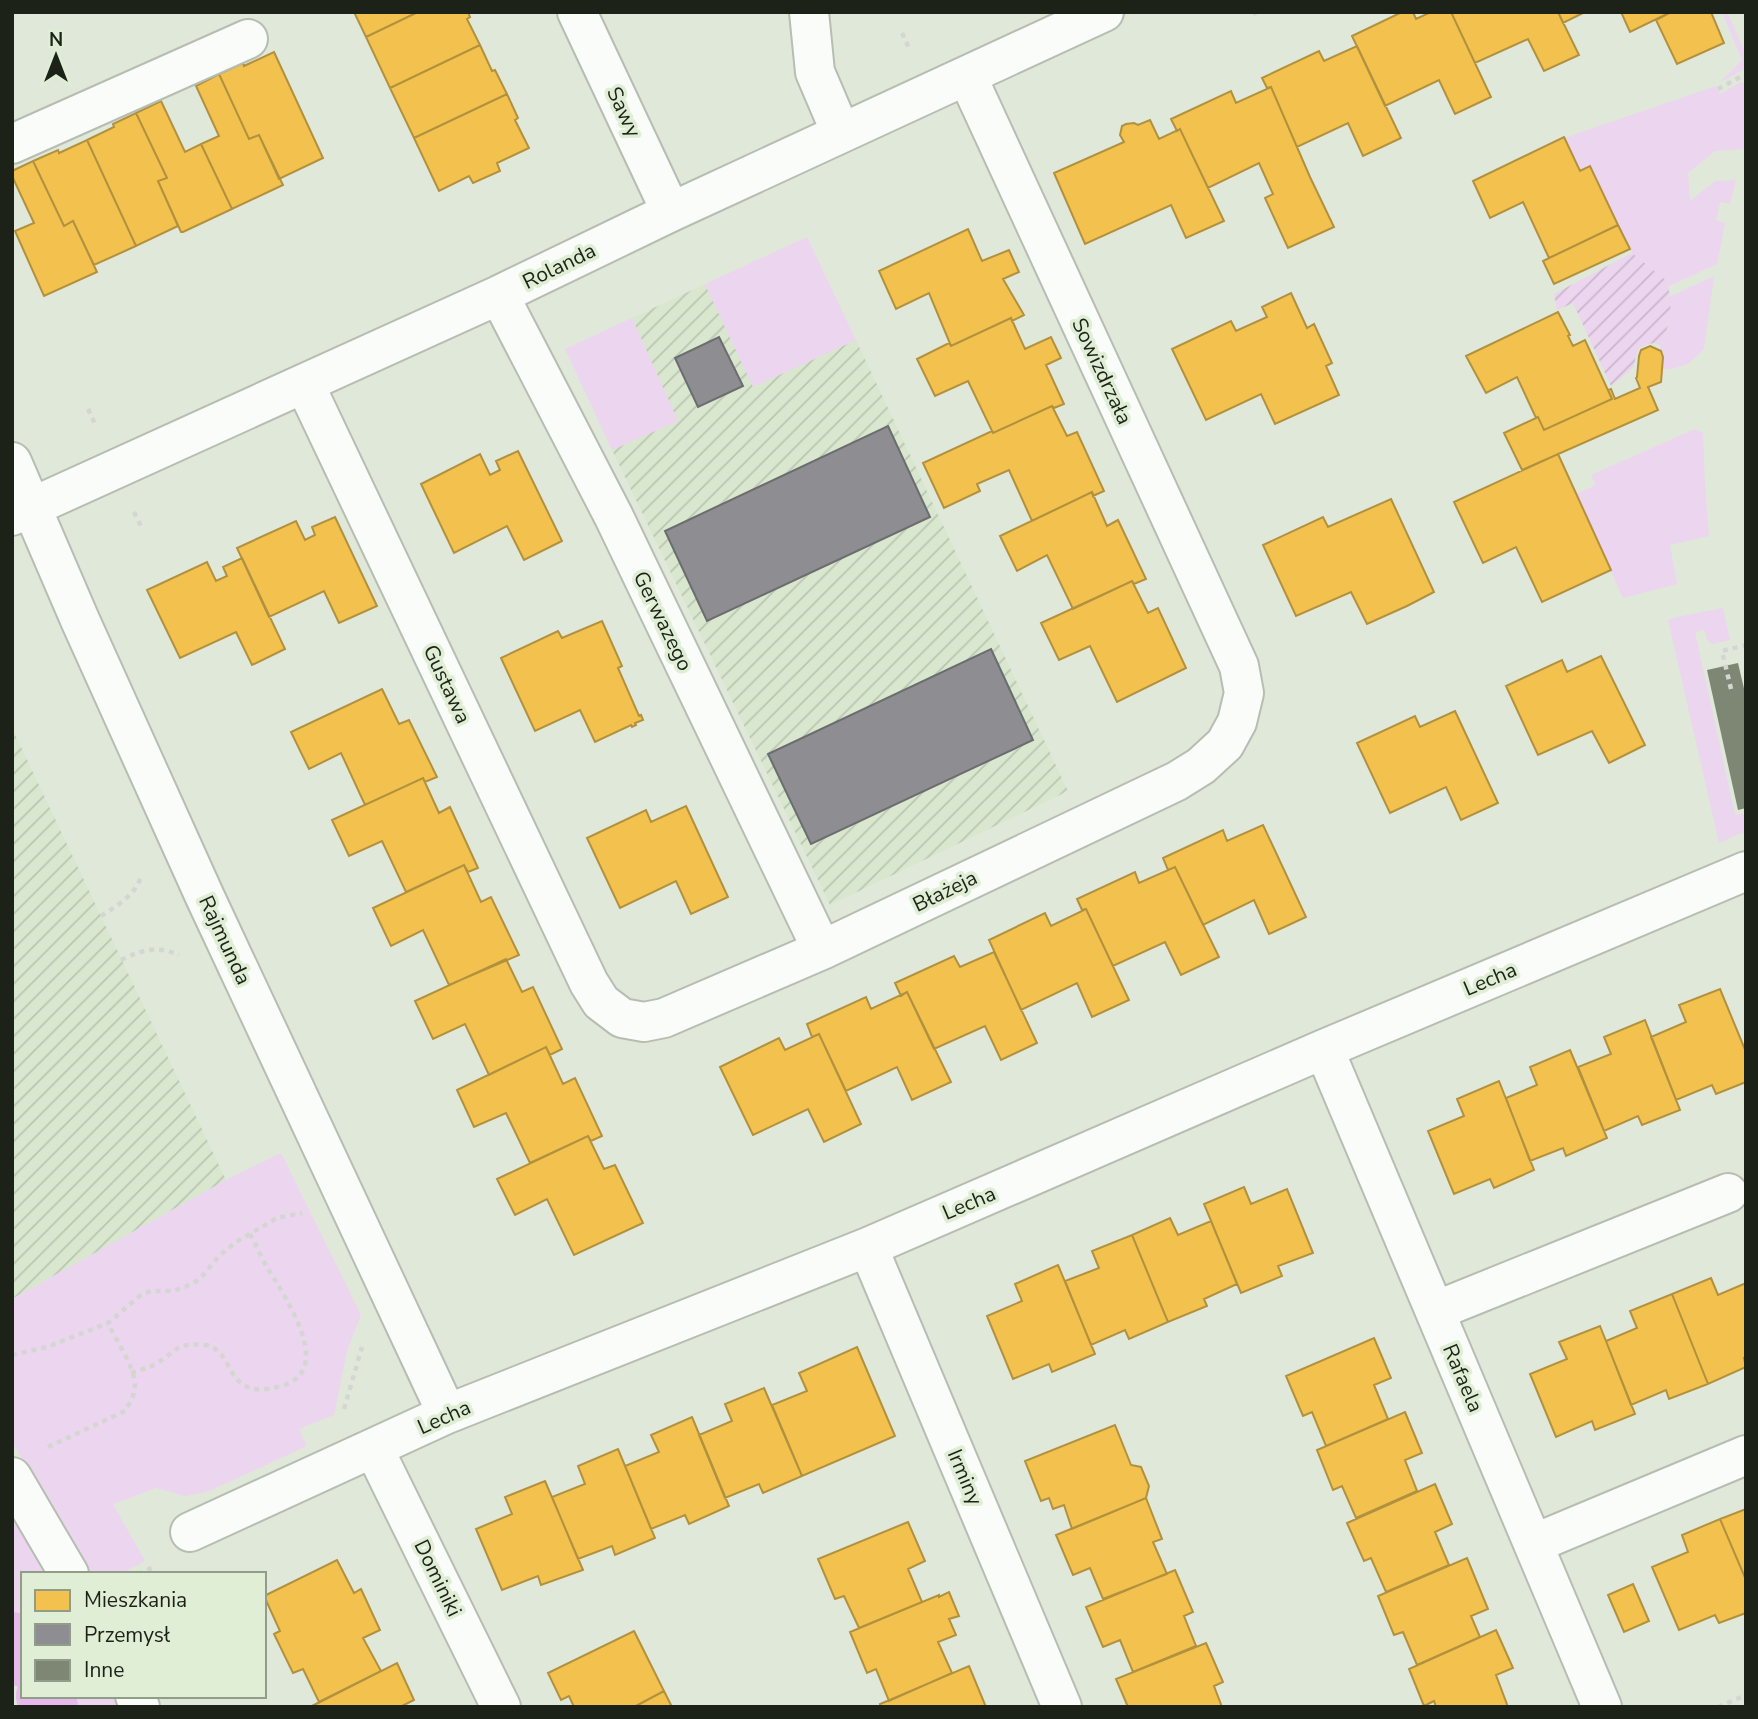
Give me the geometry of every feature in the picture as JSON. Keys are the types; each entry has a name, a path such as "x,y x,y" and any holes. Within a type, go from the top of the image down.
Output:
{"street":[{"name":"Sawy","path":"577,12 671,212"},
{"path":"809,12 816,72 841,133"},
{"name":"Rolanda","path":"22,511 305,385 1104,12"},
{"path":"12,144 248,39"},
{"name":"Sowizdrzała","path":"967,76 1239,666"},
{"name":"Gerwazego","path":"499,295 614,517 821,950"},
{"name":"Gustawa","path":"305,385 589,983"},
{"name":"Rajmunda","path":"12,462 22,511 80,620 199,884 447,1414"},
{"name":"Błażeja","path":"589,983 601,1002 622,1018 644,1022 664,1018 821,950 1177,781 1201,766 1225,744 1237,722 1244,693 1239,666"},
{"name":"Lecha","path":"190,1532 447,1414 868,1247 1324,1049 1746,871"},
{"name":"Rafaela","path":"1324,1049 1602,1707"},
{"path":"1435,1311 1728,1193"},
{"name":"Irminy","path":"868,1247 1062,1707"},
{"name":"Dominiki","path":"374,1448 501,1707"},
{"path":"1533,1544 1746,1455"},
{"path":"12,1477 68,1572"}],"path":[{"path":"1718,89 1742,76 1746,77"},
{"path":"1731,689 1722,651 1746,645"},
{"path":"12,1355 47,1347 108,1323 141,1295 151,1290 173,1290 199,1280 219,1256 236,1242 276,1218 305,1213"},
{"path":"131,1373 156,1364 179,1346 192,1345 218,1350 238,1382 250,1388 282,1386 301,1375 305,1361 305,1345 301,1332 283,1291 268,1270 250,1234"},
{"path":"48,1447 125,1411 132,1399 135,1384 108,1323"},
{"path":"142,1572 165,1561"},
{"path":"1718,1707 1746,1695"}],"shaded area":[{"path":"1722,12 1727,12 1746,54 1746,71 1720,82 1742,60"},
{"path":"1741,82 1746,84 1746,149 1715,151 1688,173 1690,201 1715,181 1736,180 1730,204 1720,202 1716,220 1725,223 1717,264 1669,286 1668,282 1632,253 1590,167 1580,172 1564,138 1716,86 1720,94"},
{"path":"807,237 856,340 753,387 705,284"},
{"path":"1632,253 1668,282 1671,313 1661,352 1660,345 1654,343 1638,349 1633,368 1611,386 1573,303 1557,310 1554,294"},
{"path":"1714,276 1704,349 1688,364 1662,369 1661,352 1671,313 1669,297"},
{"path":"705,284 753,386 856,340 1068,791 830,905 612,450 677,421 632,318"},
{"path":"632,318 678,421 612,450 565,349"},
{"path":"1695,429 1703,433 1709,536 1670,545 1677,584 1623,598 1576,494 1596,485 1591,475"},
{"path":"1723,608 1730,640 1712,644 1707,640 1704,630 1695,632 1735,815 1746,813 1746,831 1719,843 1668,620"},
{"path":"12,728 226,1180 12,1299"},
{"path":"281,1153 361,1315 347,1351 334,1415 299,1429 307,1446 207,1492 185,1496 156,1488 113,1504 145,1561 124,1572 81,1572 12,1441 12,1299 226,1180"},
{"path":"12,1503 50,1572 21,1572 21,1623 12,1607"},
{"path":"65,1698 118,1698 123,1707 69,1707"}],"building: Mieszkania":[{"path":"354,12 418,12 366,37"},
{"path":"418,12 468,12 470,17 467,19 480,45 390,88 366,37"},
{"path":"1402,12 1413,12 1416,19 1431,12 1451,12 1491,97 1455,114 1439,80 1385,106 1352,36"},
{"path":"1451,12 1558,12 1579,55 1544,71 1528,39 1475,63"},
{"path":"1558,12 1585,12 1563,23"},
{"path":"1621,12 1671,12 1630,32"},
{"path":"1671,12 1711,12 1724,43 1677,64 1656,20"},
{"path":"480,45 507,94 414,138 390,88"},
{"path":"1357,46 1401,138 1363,156 1348,123 1297,147 1271,87 1267,88 1262,78 1319,51 1324,61"},
{"path":"274,52 323,158 279,179 259,135 249,139 219,74"},
{"path":"219,74 249,139 259,135 283,185 232,209 201,144 219,136 196,86"},
{"path":"1271,87 1334,227 1288,248 1265,198 1273,194 1259,163 1208,188 1180,129 1177,131 1171,119 1231,91 1236,103"},
{"path":"507,94 518,118 515,120 529,148 497,163 500,171 473,183 469,176 439,191 414,138"},
{"path":"161,101 185,152 201,144 232,209 183,232 158,181 167,178 136,113"},
{"path":"136,113 167,178 158,181 178,226 136,246 87,140"},
{"path":"1150,120 1159,139 1180,129 1224,221 1186,238 1171,205 1085,244 1054,173 1124,142 1120,135 1122,126 1134,123 1138,125"},
{"path":"1564,137 1580,171 1590,166 1618,225 1549,258 1523,202 1490,218 1473,181"},
{"path":"87,140 136,246 94,265 73,221 64,226 33,161"},
{"path":"33,161 64,226 73,221 97,272 44,296 15,231 34,223 12,171"},
{"path":"1618,225 1630,249 1554,284 1543,261"},
{"path":"968,229 982,261 1009,250 1019,272 1003,279 1024,315 1012,321 1011,318 951,346 929,293 896,309 879,271"},
{"path":"1291,293 1307,328 1314,324 1332,363 1326,366 1339,395 1275,424 1261,394 1206,420 1172,349 1231,321 1236,331 1267,317 1262,307"},
{"path":"1558,312 1573,346 1585,340 1612,399 1544,430 1517,377 1486,393 1466,356"},
{"path":"1011,318 1025,349 1051,337 1061,358 1046,365 1064,404 1054,408 1052,406 993,433 968,381 935,396 917,359"},
{"path":"1650,346 1661,351 1663,357 1661,382 1648,387 1658,410 1522,470 1504,433 1538,417 1544,430 1612,399 1608,390 1611,389 1615,399 1640,388 1636,378 1639,356 1641,350"},
{"path":"1052,406 1067,436 1077,432 1104,491 1093,496 1092,492 1032,521 1009,470 977,484 980,491 944,508 923,463"},
{"path":"518,451 562,541 524,560 507,526 454,553 421,484 480,454 490,475 500,470 496,461"},
{"path":"1558,454 1611,570 1542,602 1516,547 1483,563 1454,502"},
{"path":"1092,492 1107,526 1118,520 1146,579 1134,584 1132,581 1073,609 1047,555 1017,571 1000,536"},
{"path":"1391,499 1434,592 1367,624 1351,592 1296,616 1263,545 1323,517 1328,527"},
{"path":"335,517 377,606 339,623 324,591 269,617 237,548 296,521 305,540 315,535 312,527"},
{"path":"242,558 285,649 252,665 236,632 180,658 147,590 207,562 216,581 227,576 223,567"},
{"path":"1132,581 1148,613 1158,608 1186,668 1117,702 1090,646 1059,660 1041,623"},
{"path":"602,621 622,666 618,668 643,720 595,742 580,710 535,731 501,658 558,631 562,638"},
{"path":"1601,656 1645,745 1609,763 1592,731 1538,755 1506,686 1562,660 1567,672"},
{"path":"382,689 399,724 409,720 437,777 425,782 423,778 365,805 341,753 309,769 291,732"},
{"path":"1455,711 1498,803 1461,820 1446,787 1390,813 1357,743 1415,716 1420,727"},
{"path":"423,778 439,813 450,807 478,868 468,872 464,865 406,892 382,841 349,856 332,820"},
{"path":"686,806 728,897 691,914 676,881 620,908 587,838 646,810 651,822"},
{"path":"1263,825 1306,917 1269,934 1254,900 1203,925 1175,867 1168,870 1163,858 1223,830 1227,841"},
{"path":"464,865 481,902 491,897 519,955 449,985 423,930 391,946 373,908"},
{"path":"1175,867 1219,957 1181,975 1165,942 1113,966 1086,909 1082,910 1077,899 1135,872 1139,883"},
{"path":"1086,909 1129,1000 1092,1017 1077,983 1021,1010 989,940 1045,913 1051,926"},
{"path":"994,952 1037,1043 1001,1060 985,1026 934,1049 907,992 901,996 895,983 954,956 960,967"},
{"path":"506,959 522,992 533,987 562,1049 550,1055 546,1047 489,1075 465,1024 433,1039 415,1001"},
{"path":"1720,989 1746,1052 1746,1082 1716,1094 1712,1085 1676,1100 1651,1037 1686,1022 1679,1005"},
{"path":"907,992 951,1082 912,1100 897,1067 846,1091 819,1034 812,1037 807,1024 866,997 871,1009"},
{"path":"1645,1020 1680,1110 1642,1125 1638,1116 1604,1131 1578,1067 1611,1054 1604,1037"},
{"path":"819,1034 861,1124 824,1142 808,1109 753,1135 720,1067 779,1038 785,1050"},
{"path":"546,1047 563,1084 575,1078 602,1136 591,1141 588,1136 530,1163 506,1113 474,1127 457,1090"},
{"path":"1570,1050 1607,1138 1566,1156 1563,1148 1530,1161 1506,1098 1537,1085 1530,1067"},
{"path":"1499,1081 1534,1170 1494,1188 1490,1179 1454,1194 1428,1131 1464,1116 1457,1099"},
{"path":"588,1136 604,1169 615,1165 643,1223 574,1255 547,1199 515,1215 497,1179"},
{"path":"1244,1187 1251,1204 1287,1189 1313,1253 1278,1266 1282,1276 1241,1293 1204,1204"},
{"path":"1170,1218 1178,1235 1211,1221 1237,1284 1204,1299 1207,1306 1168,1322 1132,1235"},
{"path":"1132,1235 1168,1322 1129,1339 1125,1330 1091,1345 1065,1281 1099,1268 1092,1251"},
{"path":"1058,1265 1095,1354 1052,1372 1049,1364 1013,1379 987,1316 1022,1301 1015,1284"},
{"path":"1711,1278 1718,1295 1746,1283 1746,1367 1708,1384 1672,1294"},
{"path":"1672,1294 1708,1384 1669,1399 1666,1390 1631,1405 1606,1341 1637,1328 1630,1311"},
{"path":"1600,1326 1635,1414 1595,1430 1592,1421 1556,1437 1530,1374 1567,1359 1559,1342"},
{"path":"1374,1338 1391,1378 1374,1385 1388,1419 1326,1446 1312,1412 1303,1416 1286,1376"},
{"path":"857,1347 895,1436 802,1476 772,1405 807,1391 799,1373"},
{"path":"764,1388 802,1476 763,1493 759,1484 725,1498 699,1435 732,1421 725,1404"},
{"path":"1405,1412 1422,1453 1405,1460 1417,1491 1356,1518 1342,1486 1333,1490 1317,1450"},
{"path":"692,1417 729,1506 689,1524 685,1515 651,1529 625,1466 659,1452 651,1435"},
{"path":"1115,1425 1131,1465 1141,1467 1149,1486 1146,1498 1072,1529 1064,1505 1053,1509 1049,1498 1041,1501 1025,1461"},
{"path":"618,1449 655,1538 615,1555 612,1546 578,1559 552,1497 585,1484 578,1466"},
{"path":"545,1481 583,1570 541,1585 538,1576 502,1590 476,1529 512,1514 505,1497"},
{"path":"1435,1484 1452,1524 1435,1532 1449,1565 1386,1592 1371,1558 1364,1561 1347,1523"},
{"path":"1146,1498 1162,1539 1153,1542 1167,1574 1103,1599 1090,1568 1073,1575 1056,1535"},
{"path":"1746,1509 1746,1580 1720,1519"},
{"path":"1720,1519 1746,1580 1746,1613 1719,1623 1715,1615 1679,1630 1652,1567 1688,1552 1682,1535"},
{"path":"908,1522 925,1561 908,1569 922,1602 859,1628 844,1596 835,1599 818,1559"},
{"path":"1467,1558 1488,1609 1471,1616 1480,1637 1417,1665 1403,1632 1394,1635 1378,1596"},
{"path":"337,1560 354,1593 361,1589 380,1630 363,1638 381,1671 319,1702 303,1669 293,1673 274,1634 280,1631 266,1595"},
{"path":"1175,1570 1193,1612 1184,1616 1196,1646 1133,1672 1120,1640 1103,1647 1086,1607"},
{"path":"1633,1584 1649,1621 1624,1632 1608,1595"},
{"path":"949,1592 959,1616 949,1619 956,1635 938,1642 952,1673 889,1701 876,1669 867,1673 850,1632"},
{"path":"1496,1630 1513,1668 1496,1675 1508,1707 1436,1707 1434,1701 1424,1706 1409,1669"},
{"path":"634,1631 664,1691 634,1707 574,1707 569,1696 561,1700 548,1673"},
{"path":"1206,1643 1223,1682 1214,1686 1222,1707 1128,1707 1116,1679"},
{"path":"397,1663 414,1700 400,1707 310,1707"},
{"path":"969,1666 986,1707 881,1707 880,1704"},
{"path":"664,1691 672,1707 634,1707"}],"building: Przemysł":[{"path":"719,337 743,386 698,407 675,358"},
{"path":"888,426 930,517 707,621 665,531"},
{"path":"991,649 1033,740 811,844 768,754"}],"building: Inne":[{"path":"1738,663 1746,697 1746,808 1738,810 1707,670"}],"waterway":[{"path":"12,1640 21,1656"},
{"path":"45,1698 50,1707"}]}
